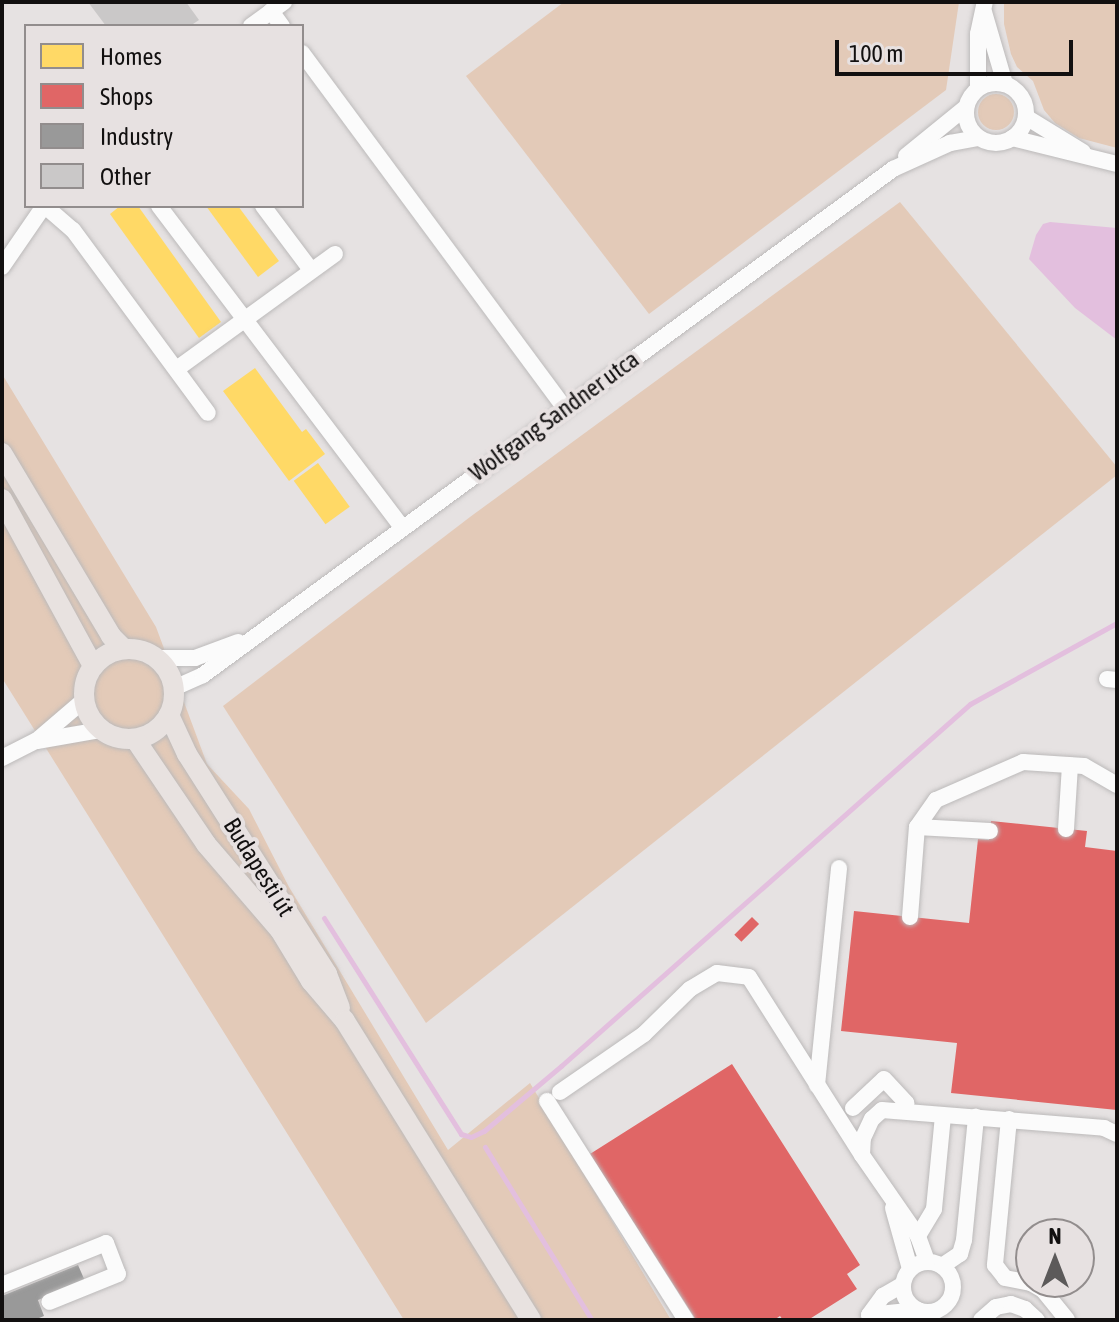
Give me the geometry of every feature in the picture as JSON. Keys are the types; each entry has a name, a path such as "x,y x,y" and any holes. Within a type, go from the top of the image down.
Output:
{"main road":[{"path":"2,453 111,636 124,649"},
{"path":"2,499 93,666"},
{"path":"124,649 141,650 157,658 169,672 174,688 169,715 155,731 135,739 117,737 101,730 90,716 84,700 85,682 93,666 107,654 124,649"},
{"name":"Budapesti út","path":"169,715 187,754 327,974 345,1021"},
{"name":"Budapesti út","path":"135,739 206,844 280,930 311,981 345,1021 531,1320"}],"street":[{"path":"984,6 1005,84 1021,97 1026,117 1109,163"},
{"path":"978,88 978,34 984,6"},
{"path":"254,24 277,7"},
{"path":"304,56 565,408"},
{"path":"893,169 966,107 978,88 986,84 1005,84"},
{"path":"966,107 968,124 979,138"},
{"path":"1012,138 1026,117"},
{"path":"893,169 950,143 979,138 995,143 1012,138 1109,163"},
{"name":"Wolfgang Sandner utca","path":"174,688 203,675 893,169"},
{"path":"2,267 44,208"},
{"path":"47,208 73,230 178,368 208,413"},
{"path":"161,208 402,527"},
{"path":"264,208 311,270"},
{"path":"178,368 335,254"},
{"name":"Wolfgang Sandner utca","path":"157,658 195,658 255,635"},
{"path":"2,758 36,741 84,700"},
{"path":"36,741 101,730"},
{"path":"910,917 917,827 936,800 1023,762 1084,766 1117,785"},
{"path":"1066,829 1070,765"},
{"path":"917,827 990,831"},
{"path":"817,1085 839,868"},
{"path":"686,1320 554,1097 644,1034 690,989 717,973 749,977 890,1199 953,1287 948,1302 927,1314 867,1318"},
{"path":"853,1108 884,1079 906,1103 905,1111"},
{"path":"832,1109 1009,1119 1104,1128 1117,1134"},
{"path":"862,1155 863,1138 872,1119 882,1110"},
{"path":"918,1236 934,1209 943,1115"},
{"path":"910,1269 960,1254 976,1117"},
{"path":"1009,1119 995,1265 1005,1278 1031,1283 1043,1290 1067,1320"},
{"path":"867,1318 883,1296 902,1285 910,1269 890,1199"},
{"path":"2,1285 106,1243 118,1274 49,1302"},
{"path":"902,1285 906,1300 927,1314"},
{"path":"948,1302 957,1320"},
{"path":"981,1320 990,1310 1011,1304 1025,1309 1037,1320"}],"shaded area":[{"path":"564,2 959,2 946,90 649,314 466,76"},
{"path":"1004,2 1117,2 1117,148 1079,138 1055,123 1044,110 1033,81 1017,67 1011,54 1004,24"},
{"path":"996,94 1009,99 1014,112 1009,125 996,130 983,125 978,112 983,99"},
{"path":"900,202 1117,467 1117,475 426,1023 223,706 470,517"},
{"path":"1043,224 1117,228 1117,340 1075,308 1029,259 1036,235"},
{"path":"2,374 156,627 207,764 249,809 289,887 448,1150 530,1083 671,1320 404,1320 2,678"}],"building: Homes":[{"path":"118,208 139,208 221,322 199,338 110,214"},
{"path":"207,208 239,208 279,261 258,277"},
{"path":"255,368 302,432 306,429 325,454 289,481 223,391"},
{"path":"318,463 350,507 325,524 294,481"}],"building: Shops":[{"path":"991,821 1087,831 1085,847 1117,851 1117,1110 951,1093 957,1043 841,1031 854,911 969,923 978,839 989,840"},
{"path":"752,917 759,924 741,942 734,935"},
{"path":"732,1064 860,1265 847,1274 857,1289 808,1320 783,1320 780,1316 774,1320 696,1320 590,1154"}],"building: Industry":[{"path":"78,1265 85,1281 38,1300 44,1316 34,1320 3,1320 2,1296"}],"building: Other":[{"path":"88,2 186,2 199,20 193,24 104,24"}],"waterway":[{"path":"324,918 461,1134 471,1137 484,1131 561,1066 970,704 1117,623"},
{"path":"485,1147 592,1320"}]}
